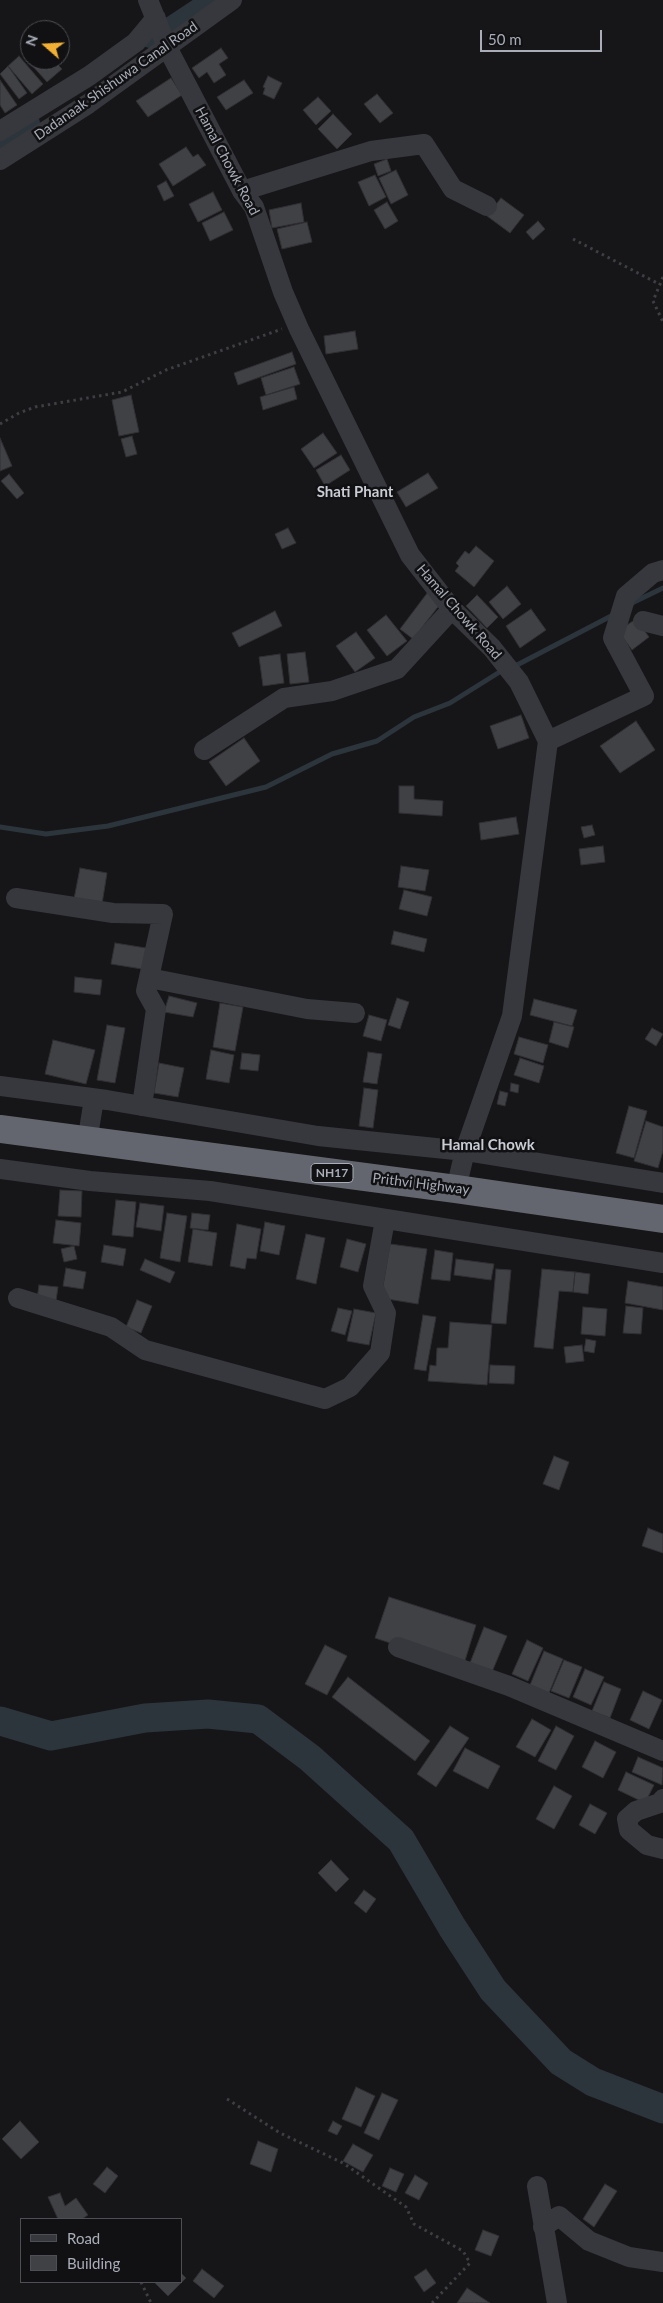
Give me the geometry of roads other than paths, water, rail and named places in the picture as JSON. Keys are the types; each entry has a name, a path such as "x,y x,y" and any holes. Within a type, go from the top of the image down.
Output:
{"highway":[{"name":"Prithvi Highway","path":"0,1129 87,1142 456,1189 663,1219"}],"street":[{"name":"Hamal Chowk Road","path":"148,0 162,33 242,192 254,207 283,292 297,324 410,556 452,609 492,648 519,682 548,741"},
{"name":"Dadanaak Shishuwa Canal Road","path":"0,160 88,104 162,33 232,0"},
{"path":"0,131 89,76 136,42 162,33"},
{"path":"242,192 371,151 424,144 454,189 487,206"},
{"path":"456,1189 465,1151 512,1016 548,741 644,696 612,638 626,596 653,574 663,570"},
{"path":"204,750 284,698 332,691 397,669 452,609"},
{"path":"644,621 663,626"},
{"path":"16,898 113,913 163,914 146,991 156,1009 142,1106"},
{"path":"149,978 307,1009 355,1013"},
{"path":"0,1086 142,1106 318,1136 465,1151 663,1183"},
{"path":"87,1142 94,1099"},
{"path":"0,1169 90,1181 210,1191 663,1263"},
{"path":"18,1298 111,1327 145,1350 325,1399 350,1387 380,1353 386,1313 373,1286 385,1220"},
{"path":"398,1647 509,1686 663,1751"},
{"path":"663,1799 660,1803 636,1811 627,1819 629,1830 647,1845 663,1849"},
{"path":"537,2186 557,2303"},
{"path":"543,2227 559,2216 589,2241 629,2257 663,2262"}],"waterway":[{"path":"150,39 209,0"},
{"path":"0,143 31,123"},
{"path":"632,603 663,588"},
{"path":"517,665 615,614"},
{"path":"0,827 46,834 108,826 266,787 332,754 377,741 414,717 450,703 498,673"},
{"path":"0,1721 51,1736 145,1718 208,1714 258,1719 310,1758 401,1840 452,1927 493,1990 561,2062 593,2082 663,2109"}],"district":[{"name":"Shati Phant","path":"355,492"},
{"name":"Hamal Chowk","path":"488,1145"}]}
